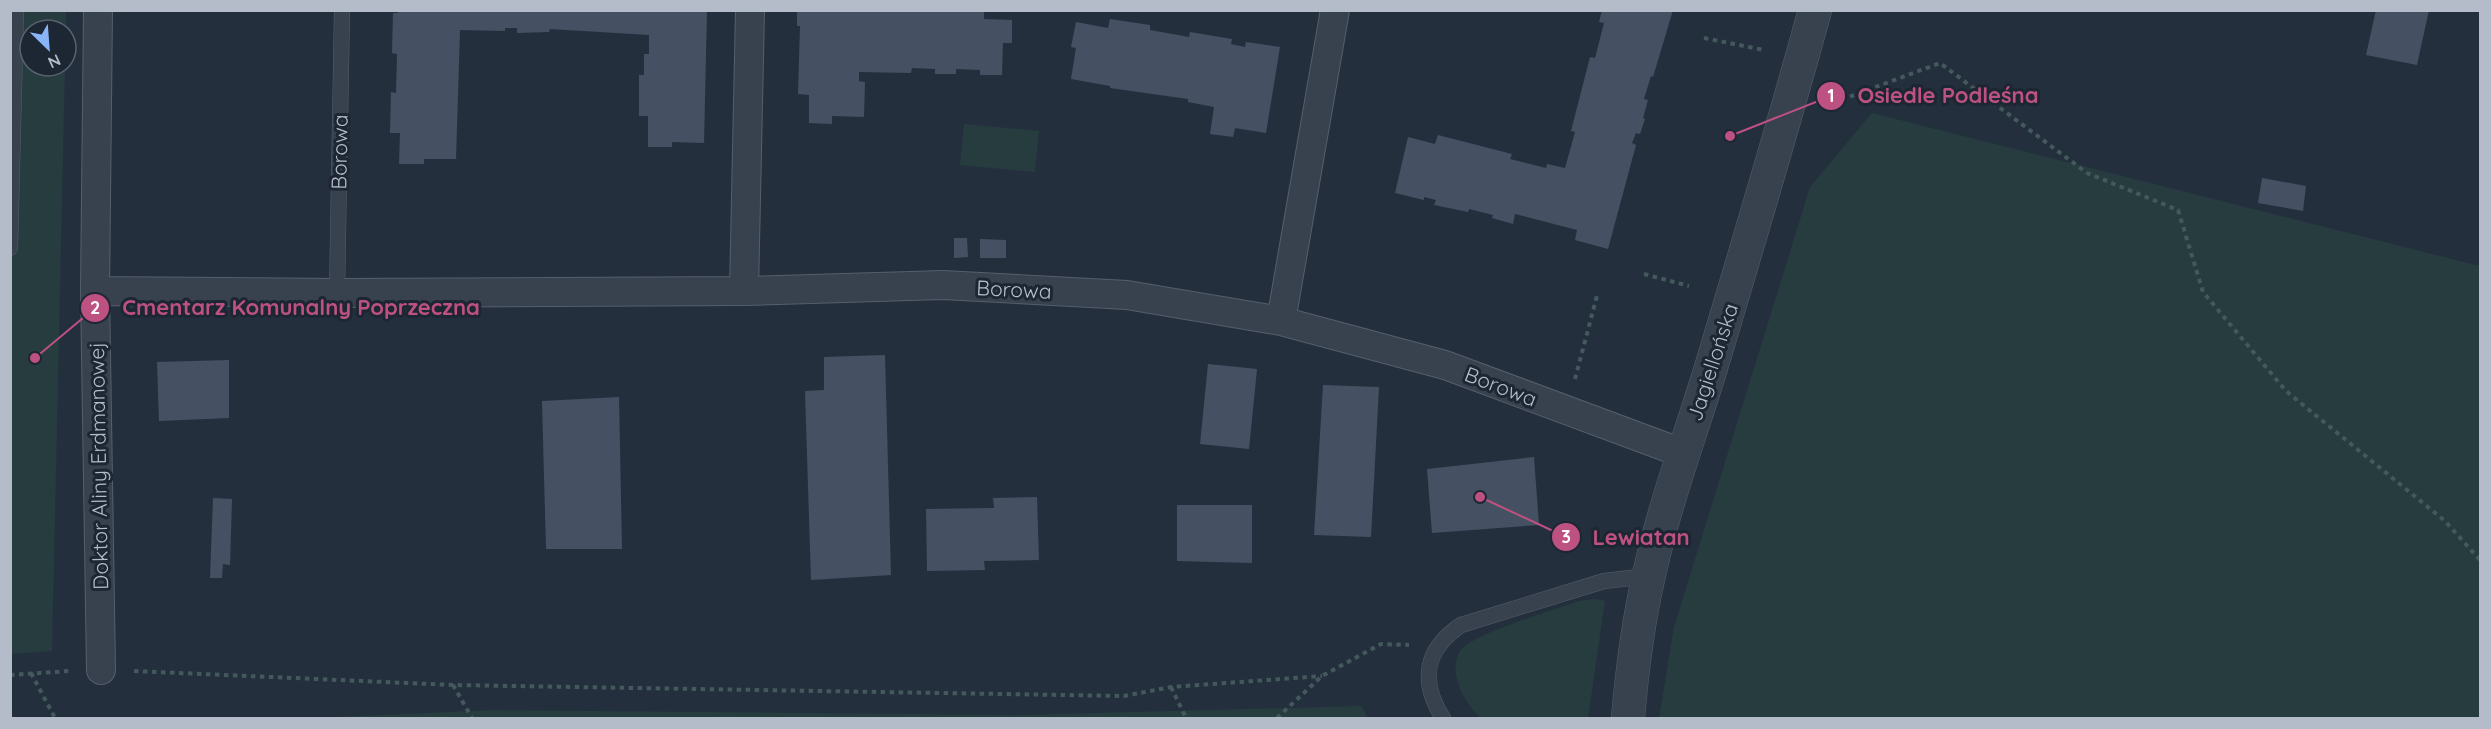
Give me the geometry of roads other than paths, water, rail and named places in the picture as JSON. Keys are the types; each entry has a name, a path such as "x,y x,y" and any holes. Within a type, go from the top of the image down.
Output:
{"street":[{"name":"Doktor Aliny Erdmanowej","path":"98,10 95,291 101,670"},
{"path":"744,291 750,10"},
{"path":"1281,321 1335,10"},
{"name":"Jagiellońska","path":"1628,718 1631,680 1648,576 1682,453 1704,390 1773,164 1815,10"},
{"name":"Borowa","path":"95,291 338,293 744,291 943,285 1115,294 1281,321 1445,365 1682,453"}],"lane":[{"path":"10,248 16,10"},
{"name":"Borowa","path":"338,293 342,10"},
{"path":"1443,718 1434,704 1428,684 1430,665 1437,646 1447,634 1461,625 1604,581 1648,576"}],"place":[{"name":"Osiedle Podleśna","path":"1730,136"},
{"name":"Cmentarz Komunalny Poprzeczna","path":"35,358"},
{"name":"Lewiatan","path":"1480,497"}]}
